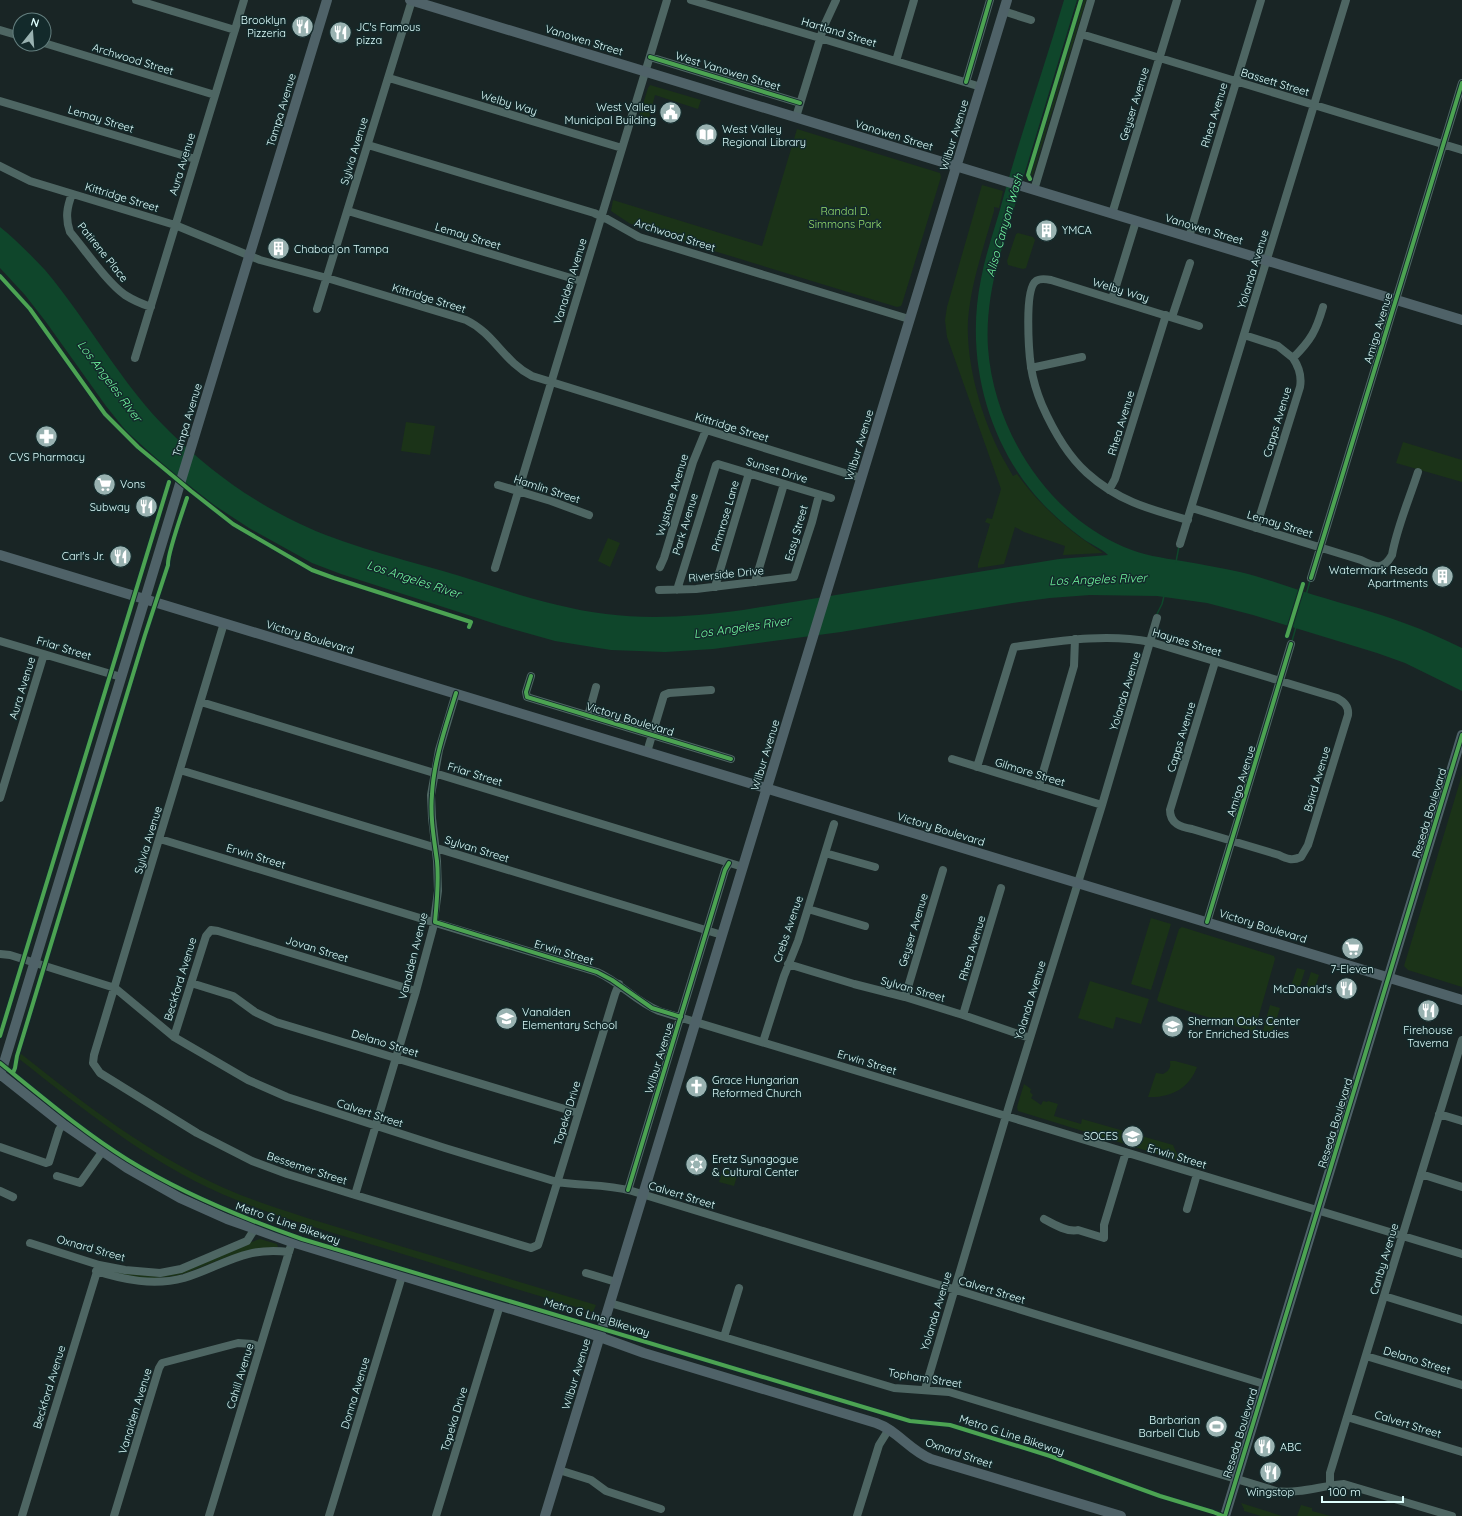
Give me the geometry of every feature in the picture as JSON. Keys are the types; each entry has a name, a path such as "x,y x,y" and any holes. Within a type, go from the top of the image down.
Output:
{"main road":[{"name":"Tampa Avenue","path":"0,1075 327,0"},
{"name":"Vanowen Street","path":"411,0 1462,320"},
{"name":"Wilbur Avenue","path":"545,1516 1007,0"},
{"name":"Victory Boulevard","path":"0,555 1462,1000"},
{"name":"Reseda Boulevard","path":"1225,1516 1462,735"},
{"path":"0,1075 63,1124 102,1152 140,1176 180,1198 290,1247"},
{"name":"Oxnard Street","path":"290,1247 402,1276 500,1305 586,1332 644,1353 876,1423 889,1429 913,1449 931,1459 1116,1515"}],"street":[{"path":"136,0 235,30"},
{"name":"Aura Avenue","path":"135,358 244,0"},
{"name":"Sylvia Avenue","path":"317,308 389,78 411,0"},
{"name":"Vanalden Avenue","path":"495,568 667,0"},
{"name":"Hartland Street","path":"690,0 981,87"},
{"path":"796,117 824,26 836,0"},
{"path":"896,61 914,0"},
{"path":"966,82 990,0"},
{"path":"1034,190 1092,0"},
{"name":"Geyser Avenue","path":"1112,214 1177,0"},
{"name":"Rhea Avenue","path":"1189,237 1261,0"},
{"name":"Yolanda Avenue","path":"1180,544 1346,0"},
{"path":"1004,11 1031,20"},
{"path":"0,30 12,34"},
{"name":"Bassett Street","path":"1081,34 1462,150"},
{"name":"Archwood Street","path":"52,45 215,95"},
{"name":"West Vanowen Street","path":"650,57 800,103"},
{"name":"Welby Way","path":"389,78 622,148"},
{"name":"Amigo Avenue","path":"1311,578 1462,84"},
{"name":"Lemay Street","path":"0,100 195,159"},
{"name":"Archwood Street","path":"368,145 601,216 639,237 910,319"},
{"name":"Kittridge Street","path":"0,166 20,177 175,225 250,256 466,320 487,333 509,360 520,370 532,376 861,478"},
{"name":"Patirene Place","path":"72,194 67,214 67,223 70,232 114,285 126,295 151,307"},
{"name":"Lemay Street","path":"348,211 581,281"},
{"path":"1112,299 1136,221"},
{"name":"Rhea Avenue","path":"1109,490 1115,479 1169,316 1190,263"},
{"name":"Welby Way","path":"1031,368 1028,322 1030,293 1031,287 1036,281 1044,278 1198,326"},
{"path":"1244,335 1278,346 1293,358 1305,346 1312,336 1323,307"},
{"path":"1082,357 1031,368 1040,398 1056,434 1076,462 1086,473 1109,490 1138,505 1188,520"},
{"name":"Capps Avenue","path":"1256,528 1300,387 1300,374 1298,366 1293,358"},
{"name":"Wystone Avenue","path":"660,567 693,462 706,430"},
{"name":"Sunset Drive","path":"716,465 831,498"},
{"name":"Park Avenue","path":"677,590 716,465"},
{"name":"Lemay Street","path":"1192,508 1321,547 1361,560 1373,566 1381,566 1385,564 1392,555 1403,513 1410,499 1418,472"},
{"name":"Primrose Lane","path":"715,587 749,474"},
{"path":"756,582 784,484"},
{"name":"Hamlin Street","path":"498,485 589,515"},
{"name":"Easy Street","path":"794,577 819,495"},
{"name":"Riverside Drive","path":"659,590 715,587 794,577"},
{"name":"Yolanda Avenue","path":"925,1389 1006,1115 1102,805 1157,618"},
{"name":"Sylvia Avenue","path":"93,1063 94,1055 224,623"},
{"path":"1039,786 1074,666 1075,639"},
{"name":"Haynes Street","path":"977,767 1014,647 1075,639 1123,639 1151,642 1337,698 1343,701 1347,706"},
{"name":"Friar Street","path":"0,641 121,677"},
{"name":"Amigo Avenue","path":"1207,922 1291,644"},
{"name":"Aura Avenue","path":"0,798 44,654"},
{"name":"Capps Avenue","path":"1215,662 1170,810 1175,824 1232,841"},
{"name":"Victory Boulevard","path":"531,676 525,695 526,697 731,759"},
{"path":"588,716 596,687"},
{"path":"647,752 664,695 669,693 711,690"},
{"name":"Vanalden Avenue","path":"355,1195 435,922 438,891 431,795 439,750 456,693"},
{"name":"Friar Street","path":"201,702 729,864 743,867"},
{"name":"Baird Avenue","path":"1232,841 1289,859 1301,857 1308,845 1348,715 1347,706"},
{"name":"Gilmore Street","path":"952,759 1102,805"},
{"name":"Sylvan Street","path":"180,770 722,935"},
{"name":"Crebs Avenue","path":"763,1042 788,964 798,941 834,824"},
{"name":"Erwin Street","path":"160,838 597,972 619,984 652,1008 1462,1254"},
{"path":"825,852 875,867"},
{"name":"Wilbur Avenue","path":"628,1190 725,870 729,864"},
{"name":"Geyser Avenue","path":"905,997 943,870"},
{"name":"Rhea Avenue","path":"963,1015 1001,888"},
{"path":"808,909 865,926"},
{"name":"Jovan Street","path":"211,930 226,933 416,991"},
{"name":"Beckford Avenue","path":"174,1037 206,936 211,930"},
{"name":"Calvert Street","path":"0,954 10,955 115,988 174,1037 248,1080 280,1094 375,1126 558,1182 609,1186 628,1190 1264,1384"},
{"name":"Sylvan Street","path":"788,964 854,984 905,997 1030,1038"},
{"name":"Delano Street","path":"191,983 233,996 255,1012 276,1022 578,1113"},
{"name":"Topeka Drive","path":"535,1247 539,1242 619,984"},
{"name":"Canby Avenue","path":"1330,1485 1330,1473 1439,1114 1460,1054 1462,1040"},
{"name":"Bessemer Street","path":"93,1063 100,1073 197,1133 252,1161 287,1174 527,1248 535,1247"},
{"path":"1439,1114 1462,1120"},
{"path":"0,1147 46,1163 49,1162 59,1130 63,1124"},
{"path":"57,1176 80,1183 102,1152"},
{"path":"1044,1219 1054,1225 1074,1231 1078,1230 1104,1238 1104,1225 1126,1152"},
{"path":"1187,1209 1196,1174"},
{"path":"1421,1174 1462,1187"},
{"path":"0,1191 13,1197"},
{"name":"Oxnard Street","path":"98,1268 144,1273 160,1273 181,1269 247,1241 254,1230"},
{"name":"Oxnard Street","path":"30,1243 98,1268 123,1279 158,1282 184,1278 249,1253 290,1247"},
{"name":"Cahill Avenue","path":"209,1516 290,1247"},
{"name":"Beckford Avenue","path":"22,1516 98,1268"},
{"path":"586,1272 616,1282"},
{"name":"Donna Avenue","path":"329,1516 402,1276"},
{"path":"724,1337 740,1288"},
{"path":"1384,1296 1462,1320"},
{"name":"Topham Street","path":"610,1303 894,1388 925,1389 955,1393 1236,1480"},
{"name":"Topeka Drive","path":"436,1516 500,1305"},
{"name":"Vanalden Avenue","path":"114,1516 159,1368 162,1363 238,1344 252,1344 260,1347"},
{"name":"Delano Street","path":"1366,1356 1462,1385"},
{"name":"Calvert Street","path":"1347,1417 1462,1452"},
{"path":"857,1516 879,1445 889,1429"},
{"path":"559,1470 591,1480 606,1491 661,1509"},
{"path":"1236,1480 1288,1493 1296,1493 1330,1485 1351,1485 1452,1516"}],"green space":[{"path":"1078,0 1086,0 1033,174 1030,177 1025,177"},
{"path":"650,85 701,100 698,109 655,95 648,122 638,120"},
{"name":"Randal D. Simmons Park","path":"797,129 940,173 941,177 901,306 897,307 652,232 629,223 611,211 613,200 762,246"},
{"path":"982,185 1003,191 999,208 994,207 982,251 972,292 968,320 971,365 982,411 995,443 1013,476 1017,474 1026,486 1056,518 1103,553 1063,555 1065,546 1024,532 1015,527 1004,564 978,568 990,524 985,522 987,518 992,519 1001,489 947,337 945,320 947,307"},
{"path":"1018,233 1033,237 1035,240 1026,268 1023,269 1008,265 1007,261 1016,234"},
{"path":"406,422 435,426 430,455 401,451"},
{"path":"1403,442 1462,460 1462,482 1396,463"},
{"path":"608,538 620,543 610,567 598,561"},
{"path":"1462,775 1462,987 1408,970 1404,966"},
{"path":"1151,918 1171,924 1151,990 1131,984"},
{"path":"1182,927 1274,956 1275,959 1255,1029 1252,1031 1159,1002 1157,1000 1179,929"},
{"path":"1297,968 1305,970 1299,989 1291,986"},
{"path":"1311,972 1319,975 1313,993 1305,991"},
{"path":"1090,981 1149,999 1141,1024 1116,1017 1113,1029 1078,1018"},
{"path":"1270,1005 1280,1008 1271,1037 1262,1034"},
{"path":"20,1053 68,1091 143,1144 196,1175 224,1188 307,1218 596,1305 593,1312 300,1223 222,1194 194,1181 116,1133 18,1058"},
{"path":"1170,1061 1197,1067 1194,1075 1178,1091 1164,1096 1148,1097 1156,1073 1163,1074 1167,1072 1170,1067"},
{"path":"1024,1084 1031,1089 1030,1092 1033,1095 1031,1098 1041,1105 1043,1101 1058,1104 1054,1116 1081,1124 1082,1119 1173,1145 1180,1161 1018,1111 1017,1107"},
{"path":"723,1169 738,1173 734,1186 719,1182"},
{"path":"260,1239 277,1244 278,1247 247,1251 229,1256 175,1276 147,1279 110,1273 108,1269 156,1275"},
{"path":"1241,1503 1282,1516 1261,1516 1244,1511"},
{"path":"1301,1505 1312,1508 1312,1511 1330,1516 1297,1516"}],"water":[{"path":"1064,0 1077,0 999,258 990,303 988,325 988,348 992,379 1001,409 1013,438 1029,466 1049,491 1071,514 1096,532 1124,547 1160,557 1249,574 1382,615 1462,648 1462,691 1405,663 1377,653 1253,615 1207,603 1157,596 1090,595 1050,598 841,632 713,649 665,652 611,650 555,641 502,626 341,574 312,563 249,528 214,505 167,468 126,431 106,406 46,322 25,295 0,268 0,227 45,270 76,310 136,394 152,413 197,457 226,480 256,500 306,527 344,542 544,602 585,611 623,616 657,617 709,614 743,610 1059,559 1108,555 1082,538 1054,515 1030,489 1014,466 1001,442 990,416 978,362 976,334 977,307 983,268 1018,146"}],"waterway":[{"path":"1176,562 1179,546"},
{"path":"1306,595 1310,581"},
{"path":"1157,614 1164,596"},
{"path":"1292,641 1296,627"}],"cycle path":[{"path":"966,82 990,0"},
{"path":"1030,179 1028,175 1081,0"},
{"path":"650,57 800,103"},
{"path":"1311,578 1462,83"},
{"path":"0,276 30,309 105,414 138,447 233,524 312,570 471,622 469,627"},
{"path":"0,1036 169,482"},
{"path":"13,1073 145,635 168,565 168,560 187,498"},
{"path":"1287,636 1303,584"},
{"path":"1207,922 1291,644"},
{"path":"531,676 526,692 527,697 731,759"},
{"path":"456,693 441,743 433,781 432,820 438,876 435,922 597,972 612,980 652,1008 681,1017"},
{"path":"1225,1516 1462,735"},
{"path":"628,1190 725,870 729,863"},
{"name":"Metro G Line Bikeway","path":"0,1063 79,1126 128,1160 191,1194 235,1214 280,1231 302,1239 910,1421 950,1425 1050,1456 1160,1496 1223,1516"}],"place":[{"name":"Brooklyn Pizzeria","path":"302,26"},
{"name":"JC's Famous pizza","path":"340,33"},
{"name":"West Valley Municipal Building","path":"671,113"},
{"name":"West Valley Regional Library","path":"707,135"},
{"name":"YMCA","path":"1047,230"},
{"name":"Chabad on Tampa","path":"278,249"},
{"name":"CVS Pharmacy","path":"47,437"},
{"name":"Vons","path":"105,484"},
{"name":"Subway","path":"146,507"},
{"name":"Carl's Jr.","path":"120,556"},
{"name":"Watermark Reseda Apartments","path":"1443,576"},
{"name":"7-Eleven","path":"1352,949"},
{"name":"McDonald's","path":"1347,989"},
{"name":"Firehouse Taverna","path":"1428,1010"},
{"name":"Vanalden Elementary School","path":"507,1018"},
{"name":"Sherman Oaks Center for Enriched Studies","path":"1173,1027"},
{"name":"Grace Hungarian Reformed Church","path":"697,1086"},
{"name":"SOCES","path":"1133,1136"},
{"name":"Eretz Synagogue & Cultural Center","path":"697,1165"},
{"name":"Barbarian Barbell Club","path":"1216,1426"},
{"name":"ABC","path":"1264,1447"},
{"name":"Wingstop","path":"1270,1472"}],"water label":[{"name":"Aliso Canyon Wash","path":"1004,225"},
{"name":"Los Angeles River","path":"110,381"},
{"name":"Los Angeles River","path":"414,579"},
{"name":"Los Angeles River","path":"1098,579"},
{"name":"Los Angeles River","path":"742,627"}]}
